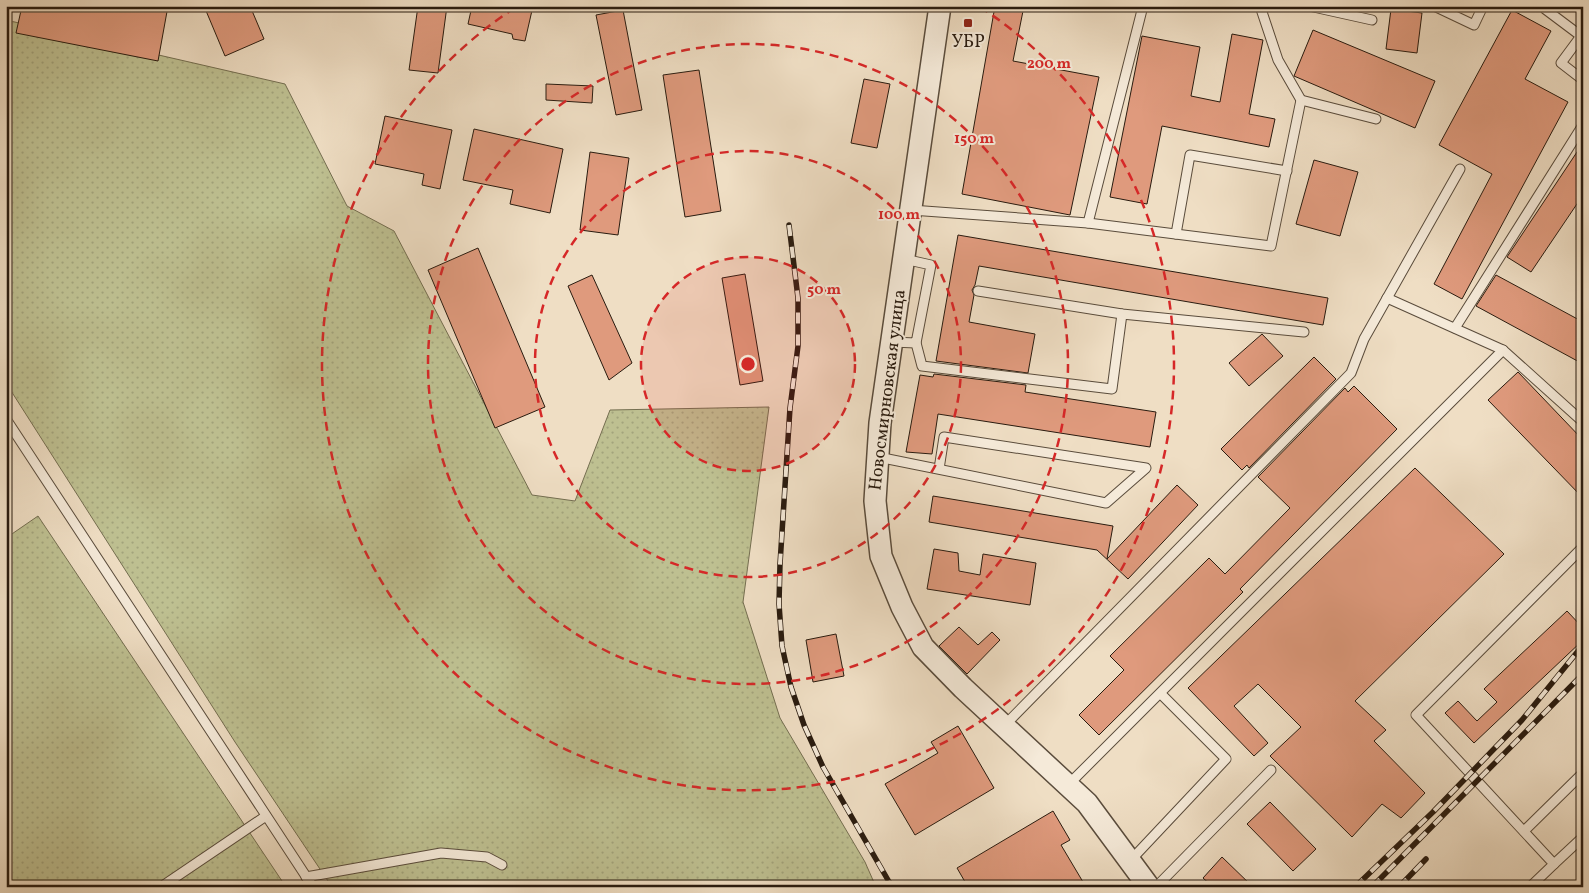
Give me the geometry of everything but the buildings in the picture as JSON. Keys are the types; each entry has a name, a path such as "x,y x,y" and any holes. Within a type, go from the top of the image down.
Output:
{"street":[{"name":"Новосмирновская улица","path":"940,6 892,342 878,457 875,501 881,556 902,607 923,647 1003,726 1087,803 1148,887"}],"lane":[{"path":"1088,223 1143,6"},
{"path":"911,210 1088,223 1271,246 1301,100 1278,60 1260,6"},
{"path":"1310,6 1372,20"},
{"path":"1434,6 1474,25 1483,6"},
{"path":"1545,9 1581,36 1561,63 1583,80"},
{"path":"1301,100 1376,120"},
{"path":"1455,328 1583,125"},
{"path":"1176,234 1190,155 1286,171"},
{"path":"1003,726 1351,373 1364,339 1460,169"},
{"path":"904,258 931,265 916,343 922,366 1112,389 1122,314"},
{"path":"978,291 1122,314 1304,332"},
{"path":"1387,298 1504,350 1583,422"},
{"path":"892,342 916,343"},
{"path":"1068,785 1504,350"},
{"path":"6,419 313,887"},
{"path":"878,457 1106,503 1146,468 944,437 939,469"},
{"path":"1554,864 1416,715 1583,547"},
{"path":"1130,861 1226,759 1161,694"},
{"path":"1156,887 1271,770"},
{"path":"1524,831 1583,773"},
{"path":"161,887 266,816"},
{"path":"1530,887 1583,837"},
{"path":"306,877 442,853 487,857 502,865"}],"green space":[{"path":"6,20 285,84 347,206 394,231 532,495 575,501 610,410 769,407 743,602 780,718 865,862 876,887 332,887 235,742 6,383 6,304 12,294 6,286"},
{"path":"38,516 286,887 6,887 6,538"}],"railway":[{"path":"789,225 798,298 798,346 790,408 780,564 779,604 782,646 791,687 804,725 823,767 892,887"},
{"path":"1355,887 1433,812 1522,720 1583,645"},
{"path":"1372,887 1583,674"},
{"path":"1399,887 1426,859"}],"place":[{"name":"УБР","path":"968,23"}]}
